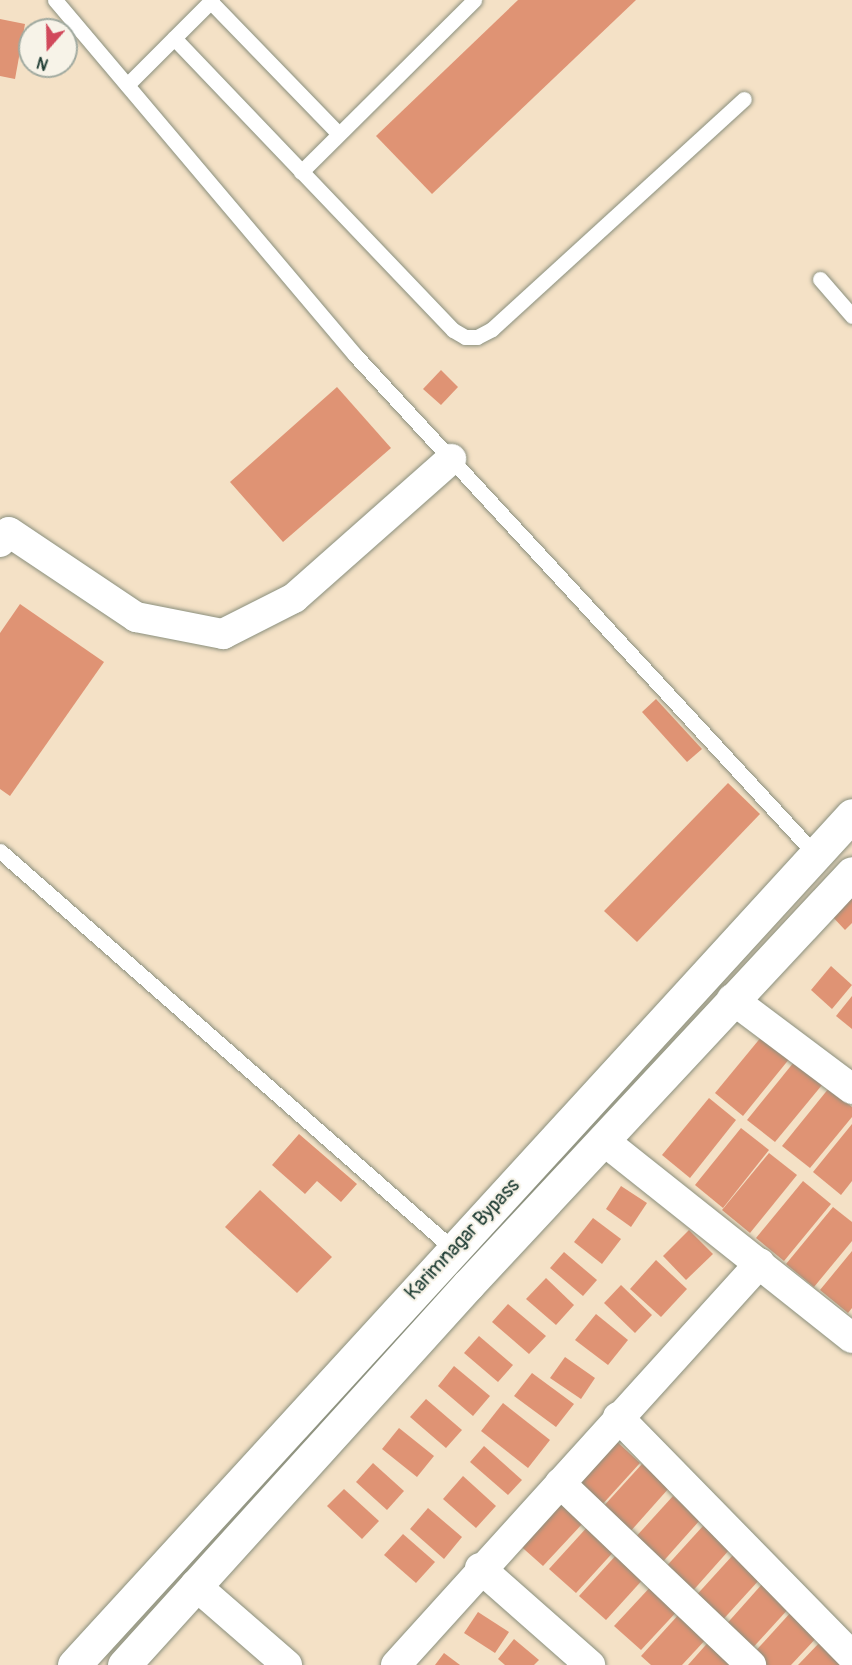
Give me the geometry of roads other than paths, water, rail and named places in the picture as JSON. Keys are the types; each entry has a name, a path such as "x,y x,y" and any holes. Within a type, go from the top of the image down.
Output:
{"highway":[{"name":"Karimnagar Bypass","path":"74,1665 814,853 852,815"},
{"name":"Karimnagar Bypass","path":"124,1665 732,999 852,873"}],"street":[{"path":"0,542 9,532 136,617 223,634 294,598 451,459"},
{"path":"732,999 852,1089"},
{"path":"603,1140 852,1338"},
{"path":"396,1665 480,1568 760,1263"},
{"path":"618,1418 852,1656"},
{"path":"560,1483 751,1665"},
{"path":"480,1568 590,1665"},
{"path":"195,1585 287,1665"}],"lane":[{"path":"55,0 355,355 814,853"},
{"path":"301,172 474,0"},
{"path":"127,85 211,1 339,134"},
{"path":"174,38 453,330 465,337 477,337 492,329 744,99"},
{"path":"820,279 852,316"},
{"path":"0,851 453,1249"}]}
